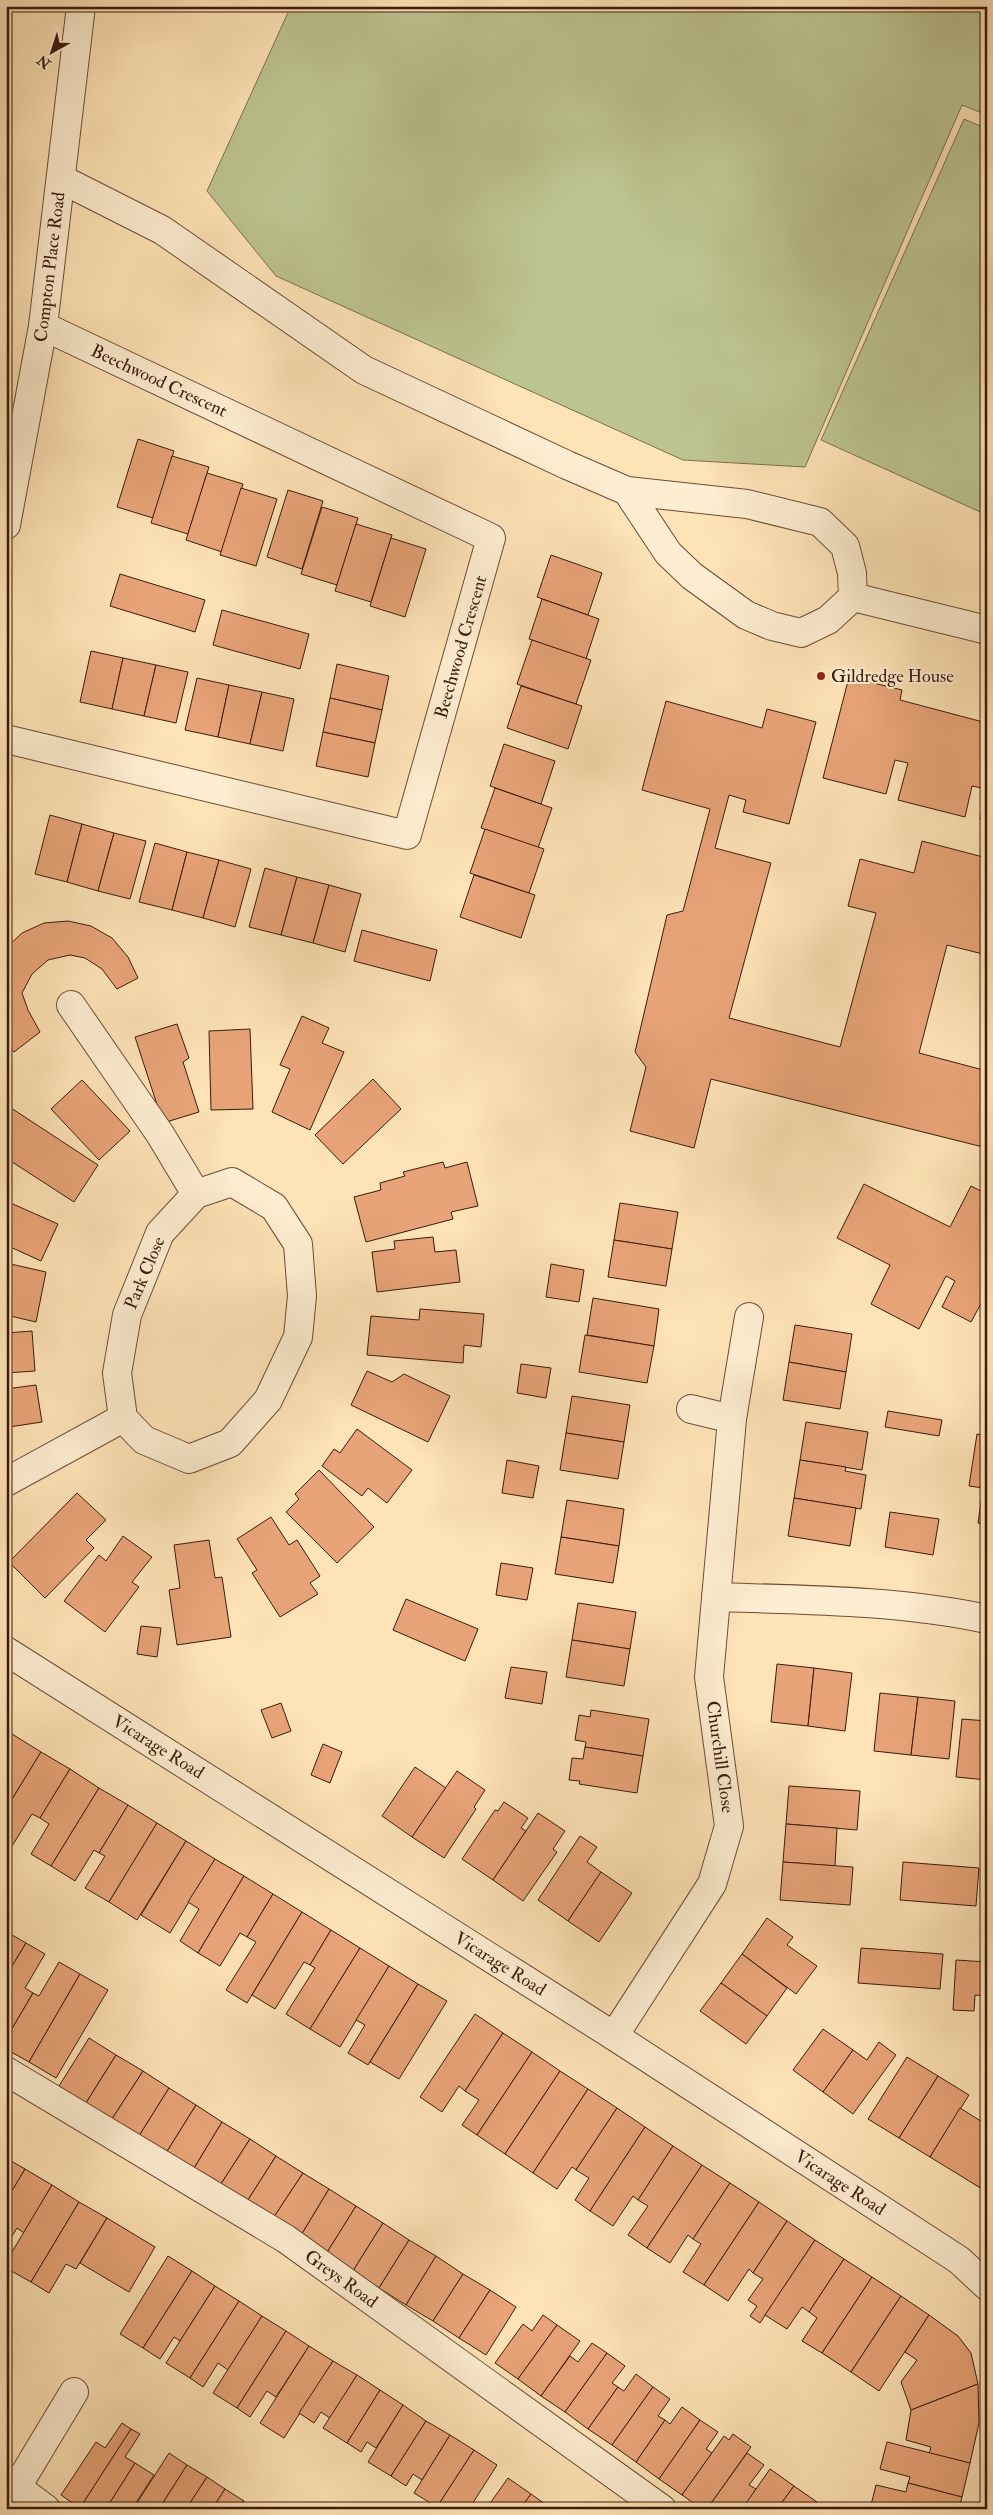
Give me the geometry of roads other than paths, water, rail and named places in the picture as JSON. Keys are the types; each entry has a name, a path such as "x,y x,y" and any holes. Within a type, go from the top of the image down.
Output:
{"street":[{"name":"Compton Place Road","path":"6,525 43,326 81,6"},
{"path":"61,179 162,230 364,370 628,492 747,504 820,522 845,546 852,573 853,597 828,620 802,633 772,626 746,615 692,576 668,552 628,492"},
{"name":"Beechwood Crescent","path":"6,739 407,835 491,538 43,326"},
{"path":"853,597 987,630"},
{"path":"71,1005 160,1134 196,1194"},
{"name":"Park Close","path":"232,1182 274,1207 298,1244 302,1296 298,1337 268,1400 230,1443 189,1459 144,1440 122,1418 117,1373 127,1315 160,1233 196,1194 232,1182"},
{"name":"Churchill Close","path":"614,2036 712,1884 729,1826 709,1677 732,1419 749,1317"},
{"path":"691,1409 732,1419"},
{"path":"6,1482 122,1418"},
{"path":"716,1597 837,1600 957,1612 987,1619"},
{"name":"Vicarage Road","path":"6,1651 614,2036 959,2260 987,2286"},
{"name":"Greys Road","path":"6,2071 286,2239 662,2509"},
{"path":"46,2509 12,2482 74,2392"}],"place":[{"name":"Gildredge House","path":"821,676"}]}
